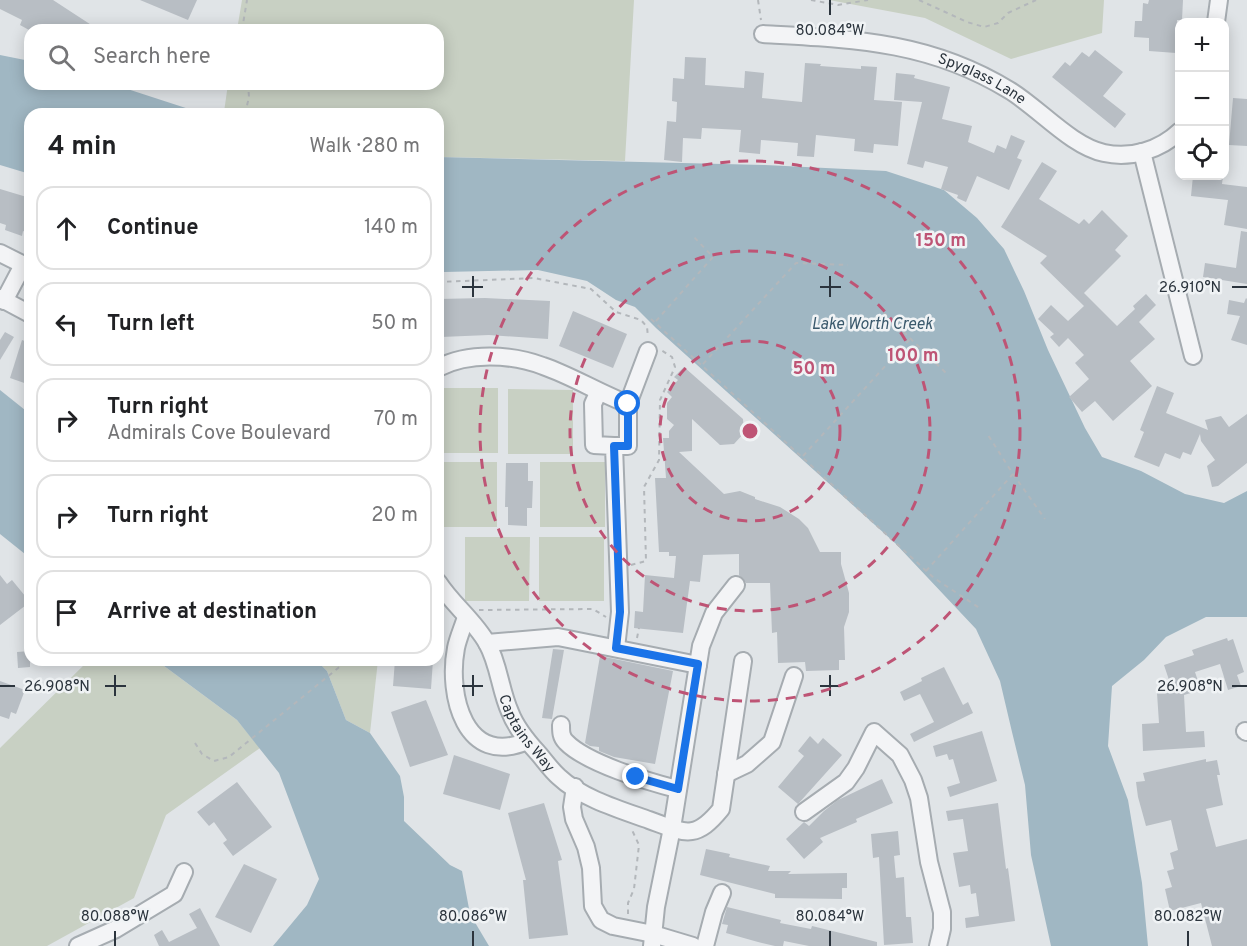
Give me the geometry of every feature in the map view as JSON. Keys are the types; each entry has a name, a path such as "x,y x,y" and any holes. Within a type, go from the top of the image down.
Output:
{"street":[{"path":"1217,18 1219,0"},
{"name":"Spyglass Lane","path":"763,34 888,43 922,52 978,73 1009,90 1086,147 1113,154 1142,152 1161,145 1175,134"},
{"path":"1142,152 1193,356"},
{"path":"1,253 24,265"},
{"path":"24,271 2,299 24,311"},
{"path":"598,393 593,404 594,445 628,446 628,404 652,348"},
{"path":"444,365 471,358 526,361 543,366 598,393 628,404"},
{"path":"614,446 619,621 616,648"},
{"path":"652,940 698,664 706,629 719,606 736,585"},
{"name":"Captains Way","path":"444,591 451,601 469,611 494,658 510,714 527,741 560,778 595,800 672,828 694,832 708,824 721,809 742,661"},
{"path":"469,611 456,648 454,679 459,709 469,731 482,742 498,748 515,746 527,741"},
{"path":"487,643 558,637 698,664"},
{"path":"726,774 747,764 772,742 794,676"},
{"path":"561,725 561,735 578,752 612,768 678,789"},
{"path":"804,812 846,782 856,768 874,732 900,755 919,798 929,862 942,912 942,929 938,946"},
{"path":"575,787 572,807 591,868 593,906 601,920 652,940 693,946"},
{"path":"78,946 116,928 174,894 184,872"},
{"path":"705,946 714,912 722,893"}],"path":[{"path":"243,24 248,0"},
{"path":"758,0 763,34"},
{"path":"812,0 838,5 868,0"},
{"path":"919,0 967,22 984,27 998,23 1008,14 1036,0"},
{"path":"246,108 248,90"},
{"path":"655,322 713,257 694,237"},
{"path":"702,365 796,263 848,265"},
{"path":"444,282 534,278 591,289 616,312 641,320 647,327 652,348 672,357 675,367 660,400 659,460 644,487 646,561 618,565"},
{"path":"884,313 946,373"},
{"path":"651,319 926,571 981,609"},
{"path":"802,457 910,339"},
{"path":"988,435 1045,519"},
{"path":"926,571 1013,474"},
{"path":"469,611 593,609 611,620 619,621"},
{"path":"637,641 639,628"},
{"path":"195,743 202,754 214,761 229,757 342,666"}],"shaded area":[{"path":"242,0 634,0 625,161 444,157 444,108 225,108 227,90 444,90 444,24 238,24"},
{"path":"829,0 1104,0 1102,33 1011,59 925,18"},
{"path":"444,388 498,388 498,453 444,453"},
{"path":"508,389 573,390 573,454 508,454"},
{"path":"444,462 497,462 497,527 444,527"},
{"path":"540,462 605,462 605,527 540,527"},
{"path":"465,537 530,537 529,601 465,601"},
{"path":"539,537 604,537 604,601 539,601"},
{"path":"83,666 164,666 237,720 260,748 166,815 134,898 47,946 0,946 0,748"},
{"path":"322,666 377,666 370,733 346,720 327,671"}],"water":[{"path":"0,55 24,60 24,90 130,90 186,108 24,108 24,172 0,165"},
{"name":"Lake Worth Creek","path":"444,157 765,165 886,171 944,190 977,218 1004,249 1048,350 1085,428 1102,457 1141,471 1185,494 1224,503 1247,491 1247,617 1206,617 1166,637 1144,660 1112,686 1108,746 1128,800 1142,883 1148,946 1051,946 1031,855 1025,785 1000,681 976,629 895,543 635,307 616,300 587,281 538,270 444,272"},
{"path":"0,390 24,409 24,553 0,534"},
{"path":"164,666 322,666 327,671 346,720 370,733 400,776 404,797 404,821 450,865 462,871 470,914 489,946 273,946 307,905 319,879 279,773 237,720"}],"building":[{"path":"0,0 53,0 90,24 24,24 24,27 20,25 22,20 0,9"},
{"path":"140,0 197,0 188,20"},
{"path":"1149,0 1183,0 1182,18 1175,18 1175,53 1149,51 1149,38 1134,37 1135,21 1142,21 1143,3 1148,4"},
{"path":"1095,50 1123,72 1103,96 1126,114 1115,128 1052,77 1065,62 1070,66 1082,52 1089,57"},
{"path":"685,57 706,58 705,85 744,88 745,71 764,73 762,98 802,102 805,63 861,69 861,66 877,67 874,100 902,102 898,146 874,144 873,153 854,151 855,139 816,135 814,157 797,156 798,143 761,140 760,154 739,152 741,130 702,128 701,139 683,138 682,162 664,160 667,121 676,122 677,102 672,101 673,78 684,79"},
{"path":"896,73 915,75 914,78 950,87 942,119 972,126 968,142 994,153 997,145 1006,149 1011,135 1025,141 1017,158 1022,160 1009,190 977,176 966,202 957,198 958,195 941,189 948,167 925,161 923,168 907,164 922,102 894,100"},
{"path":"1233,98 1247,99 1247,146 1229,145"},
{"path":"1042,162 1057,171 1039,199 1079,224 1084,219 1089,224 1102,210 1128,236 1115,250 1121,256 1084,293 1117,326 1135,309 1133,306 1146,294 1156,305 1139,322 1155,339 1130,361 1152,386 1113,421 1095,401 1082,412 1069,397 1089,379 1075,363 1084,355 1068,338 1059,347 1050,337 1054,334 1038,319 1051,305 1068,321 1084,306 1040,263 1047,256 1001,227"},
{"path":"1193,180 1222,180 1222,184 1247,187 1247,229 1224,225 1228,200 1191,196"},
{"path":"0,189 24,196 22,236 5,230 6,225 0,223"},
{"path":"1241,231 1247,232 1247,284 1203,277 1205,263 1236,268"},
{"path":"1246,298 1247,345 1231,340 1240,316 1227,314 1229,300 1244,303"},
{"path":"444,299 550,301 548,339 489,335 444,337"},
{"path":"573,311 627,334 613,368 559,346"},
{"path":"5,332 14,337 0,360 0,340"},
{"path":"22,340 24,341 24,383 10,378"},
{"path":"684,367 743,419 744,433 734,444 720,445 692,419 692,451 679,452 724,494 740,491 755,499 780,507 799,519 808,528 820,552 841,552 841,564 849,593 849,612 844,627 845,660 839,660 839,670 806,671 805,662 778,663 777,632 772,633 770,583 746,583 739,575 739,554 703,555 700,582 690,581 683,633 634,628 635,611 643,612 645,575 674,578 676,556 669,556 669,552 659,552 655,478 666,478 663,438 669,438 669,431 674,425 667,419 667,403 672,397 667,392 678,380 674,377"},
{"path":"1157,386 1174,393 1166,413 1208,430 1205,420 1221,416 1229,427 1247,414 1247,463 1218,486 1212,487 1207,466 1215,460 1201,441 1200,434 1191,455 1183,452 1180,459 1165,453 1159,467 1134,457 1144,432 1140,430"},
{"path":"506,463 528,463 528,481 533,481 532,508 527,508 527,526 508,525 508,507 505,507"},
{"path":"0,575 7,584 12,580 24,595 24,607 0,625"},
{"path":"1227,638 1228,641 1233,639 1244,672 1237,675 1241,686 1228,690 1220,664 1195,672 1201,690 1184,695 1186,732 1204,731 1205,747 1143,751 1142,724 1159,723 1157,693 1173,692 1164,665 1194,655 1192,650"},
{"path":"553,649 564,650 552,719 542,718"},
{"path":"24,651 24,666 30,667 18,668 17,652"},
{"path":"600,656 673,671 655,764 614,757 599,751 599,747 585,743"},
{"path":"395,666 433,666 431,689 393,686"},
{"path":"944,667 963,705 968,702 973,713 914,742 910,734 934,722 920,694 904,701 900,692"},
{"path":"0,681 25,690 16,714 11,712 9,719 0,716"},
{"path":"426,700 448,755 410,767 391,712"},
{"path":"982,731 997,781 950,797 947,787 960,783 953,759 949,760 947,754 936,757 933,746"},
{"path":"810,736 818,744 823,738 842,755 798,804 778,787 804,756 798,751"},
{"path":"454,755 510,774 500,810 443,794"},
{"path":"1206,759 1206,762 1217,760 1220,775 1217,775 1223,805 1206,809 1216,847 1247,839 1247,946 1212,946 1201,903 1170,911 1165,889 1172,887 1167,871 1174,869 1170,853 1178,850 1171,820 1146,826 1138,797 1136,782 1145,781 1143,773"},
{"path":"882,779 893,803 820,838 823,842 804,859 786,839 804,822 809,826 838,800"},
{"path":"237,782 272,827 233,856 223,843 227,840 214,822 209,826 197,812"},
{"path":"544,803 562,860 558,861 568,935 529,939 523,880 526,880 508,813"},
{"path":"998,803 1015,921 966,928 965,918 979,916 976,893 971,894 970,885 959,887 953,853 968,851 963,819 948,821 946,811"},
{"path":"898,831 900,855 894,856 896,878 904,877 906,917 911,917 913,943 884,945 879,857 873,858 871,834"},
{"path":"706,849 730,854 729,857 770,866 768,871 791,871 788,874 847,873 847,888 842,888 842,899 775,898 775,894 700,875"},
{"path":"244,864 277,879 251,933 215,917"},
{"path":"727,907 781,920 780,923 811,929 812,926 877,942 877,946 809,946 784,941 783,946 775,946 758,942 726,933 728,925 722,924"},
{"path":"200,908 220,946 159,946 154,935 162,930 169,942 197,928 189,914"}],"route":[{"path":"628,404 628,446 614,446 620,612 616,648 698,664 678,789 636,777"}]}
